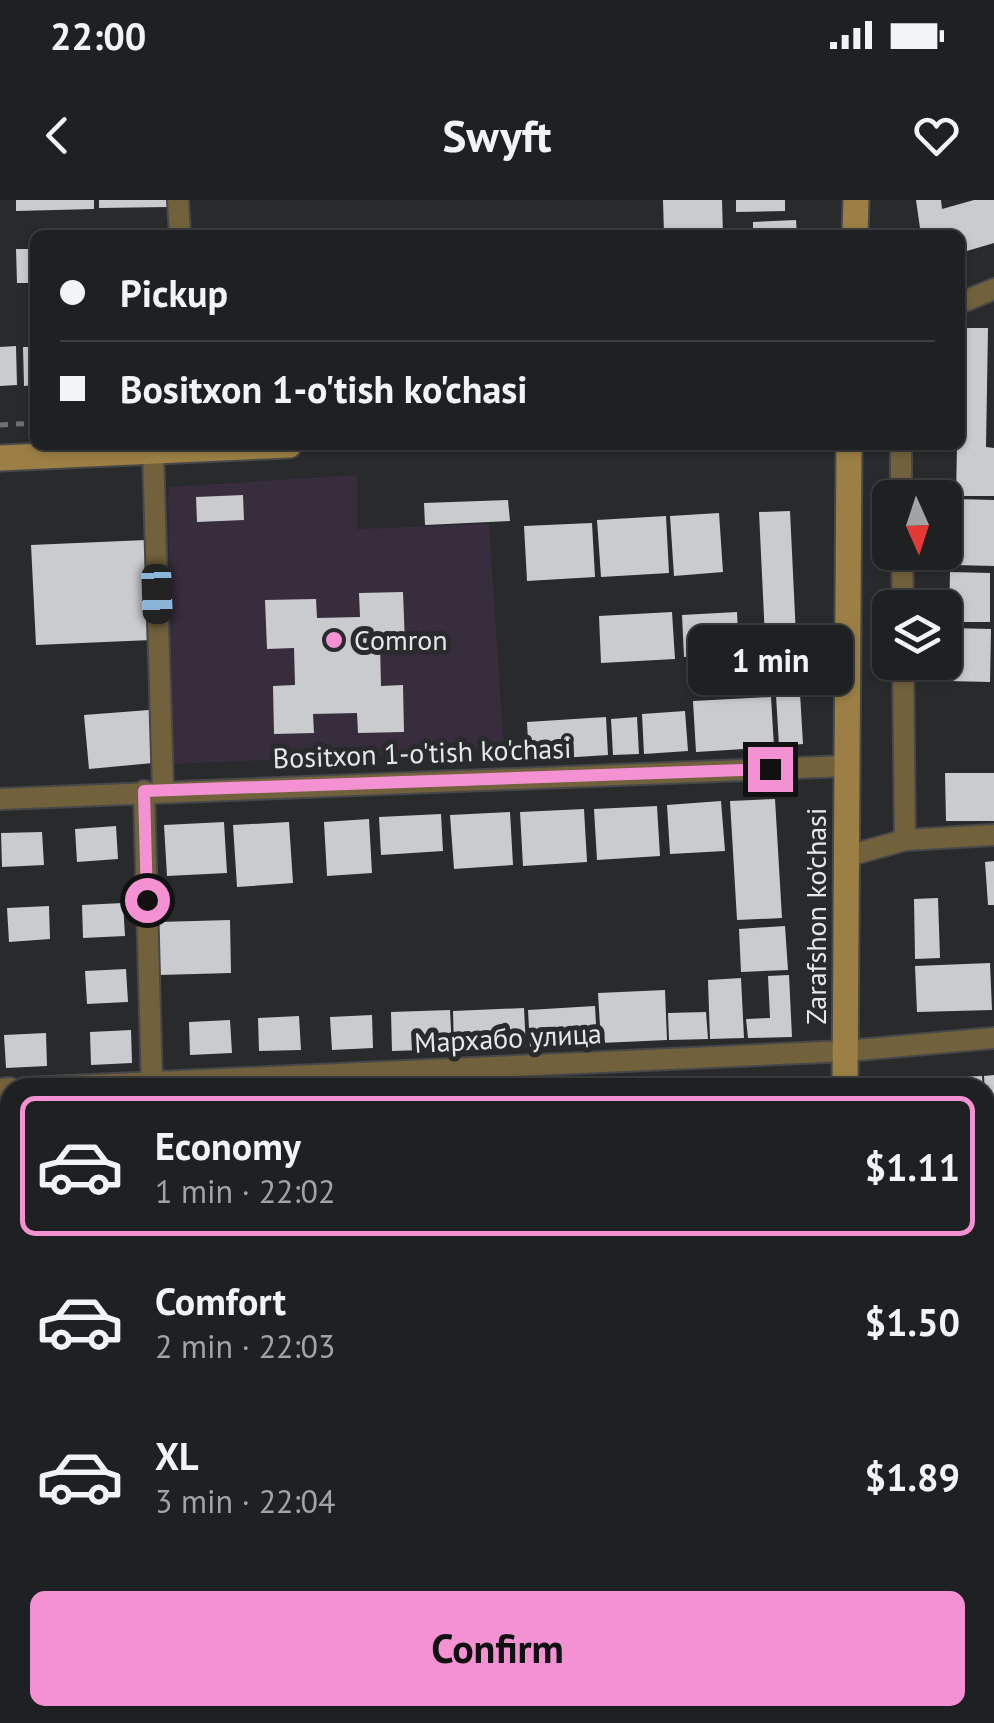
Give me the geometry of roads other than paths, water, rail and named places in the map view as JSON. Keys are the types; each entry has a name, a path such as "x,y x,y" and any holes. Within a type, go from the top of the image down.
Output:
{"street":[{"path":"178,200 180,230"},
{"path":"855,230 856,200"},
{"path":"965,301 994,289"},
{"path":"0,458 153,450 151,1078"},
{"name":"Zarafshon ko'chasi","path":"845,1078 849,450"},
{"path":"901,450 901,480"},
{"path":"903,680 905,840"},
{"name":"Bositxon 1-o'tish ko'chasi","path":"0,798 846,766"},
{"path":"844,857 884,843 994,835"},
{"name":"Мархабо улица","path":"294,1078 846,1051 994,1038"}],"place":[{"name":"Сomron","path":"334,640"}]}
